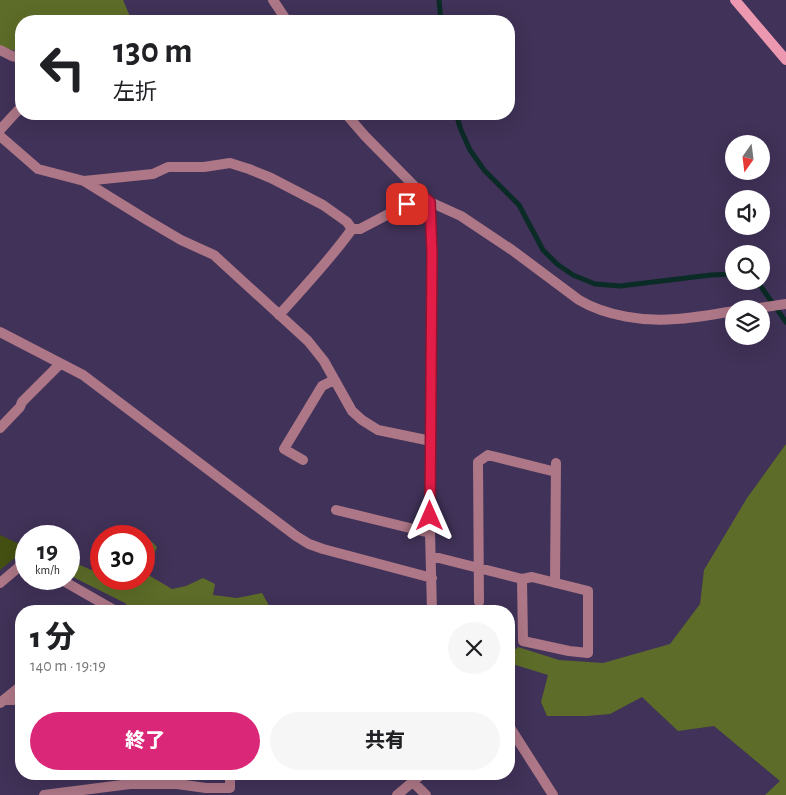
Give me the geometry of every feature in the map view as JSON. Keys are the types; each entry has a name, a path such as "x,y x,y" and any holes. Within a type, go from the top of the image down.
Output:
{"main road":[{"path":"735,0 786,60"}],"street":[{"path":"273,0 283,15"},
{"path":"0,50 15,57"},
{"path":"0,130 15,114"},
{"path":"351,120 427,199 461,216 590,306 604,312 646,319 676,319 725,312"},
{"path":"0,136 38,169 84,181 181,240 214,256 318,352 352,411 362,420 378,430 431,441"},
{"path":"84,181 153,174 168,167 230,164 271,178 315,201 347,222 352,229"},
{"path":"352,229 360,229 427,199"},
{"path":"427,199 432,253 430,533 432,605"},
{"path":"280,315 352,229"},
{"path":"770,306 784,304"},
{"path":"0,332 83,375 309,544 432,578"},
{"path":"0,428 20,407 22,402 60,364"},
{"path":"303,460 284,448 322,386 334,380"},
{"path":"479,602 478,462 488,455 556,468 555,583"},
{"path":"336,510 430,533"},
{"path":"431,556 522,579 532,578 588,591 588,653 523,641 522,579"},
{"path":"0,583 15,570"},
{"path":"79,590 104,605"},
{"path":"2,702 15,691"},
{"path":"2,702 15,701"},
{"path":"515,735 553,795"},
{"path":"44,795 130,784 177,784 206,788 230,788 230,780"},
{"path":"397,795 414,780"},
{"path":"412,782 426,795"}],"green space":[{"path":"0,0 123,0 129,15 15,15 15,51 0,45"},
{"path":"786,444 786,795 765,795 780,781 714,726 678,731 642,697 610,714 547,716 541,702 548,675 515,665 515,650 518,647 559,660 603,663 670,644 700,604 704,570 747,498"},
{"path":"0,535 15,542 15,558 0,570"},
{"path":"80,565 90,569 90,586 80,580"},
{"path":"203,578 215,584 213,595 237,598 262,593 269,605 127,605 99,590 155,590 155,579 172,589 186,586"}],"waterway":[{"path":"439,0 440,15"},
{"path":"458,120 470,150 484,170 519,205 543,250 557,264 573,275 595,284 620,286 725,274"},
{"path":"763,290 786,322"}],"route":[{"path":"407,204 423,196 430,202 432,253 430,516"}]}
